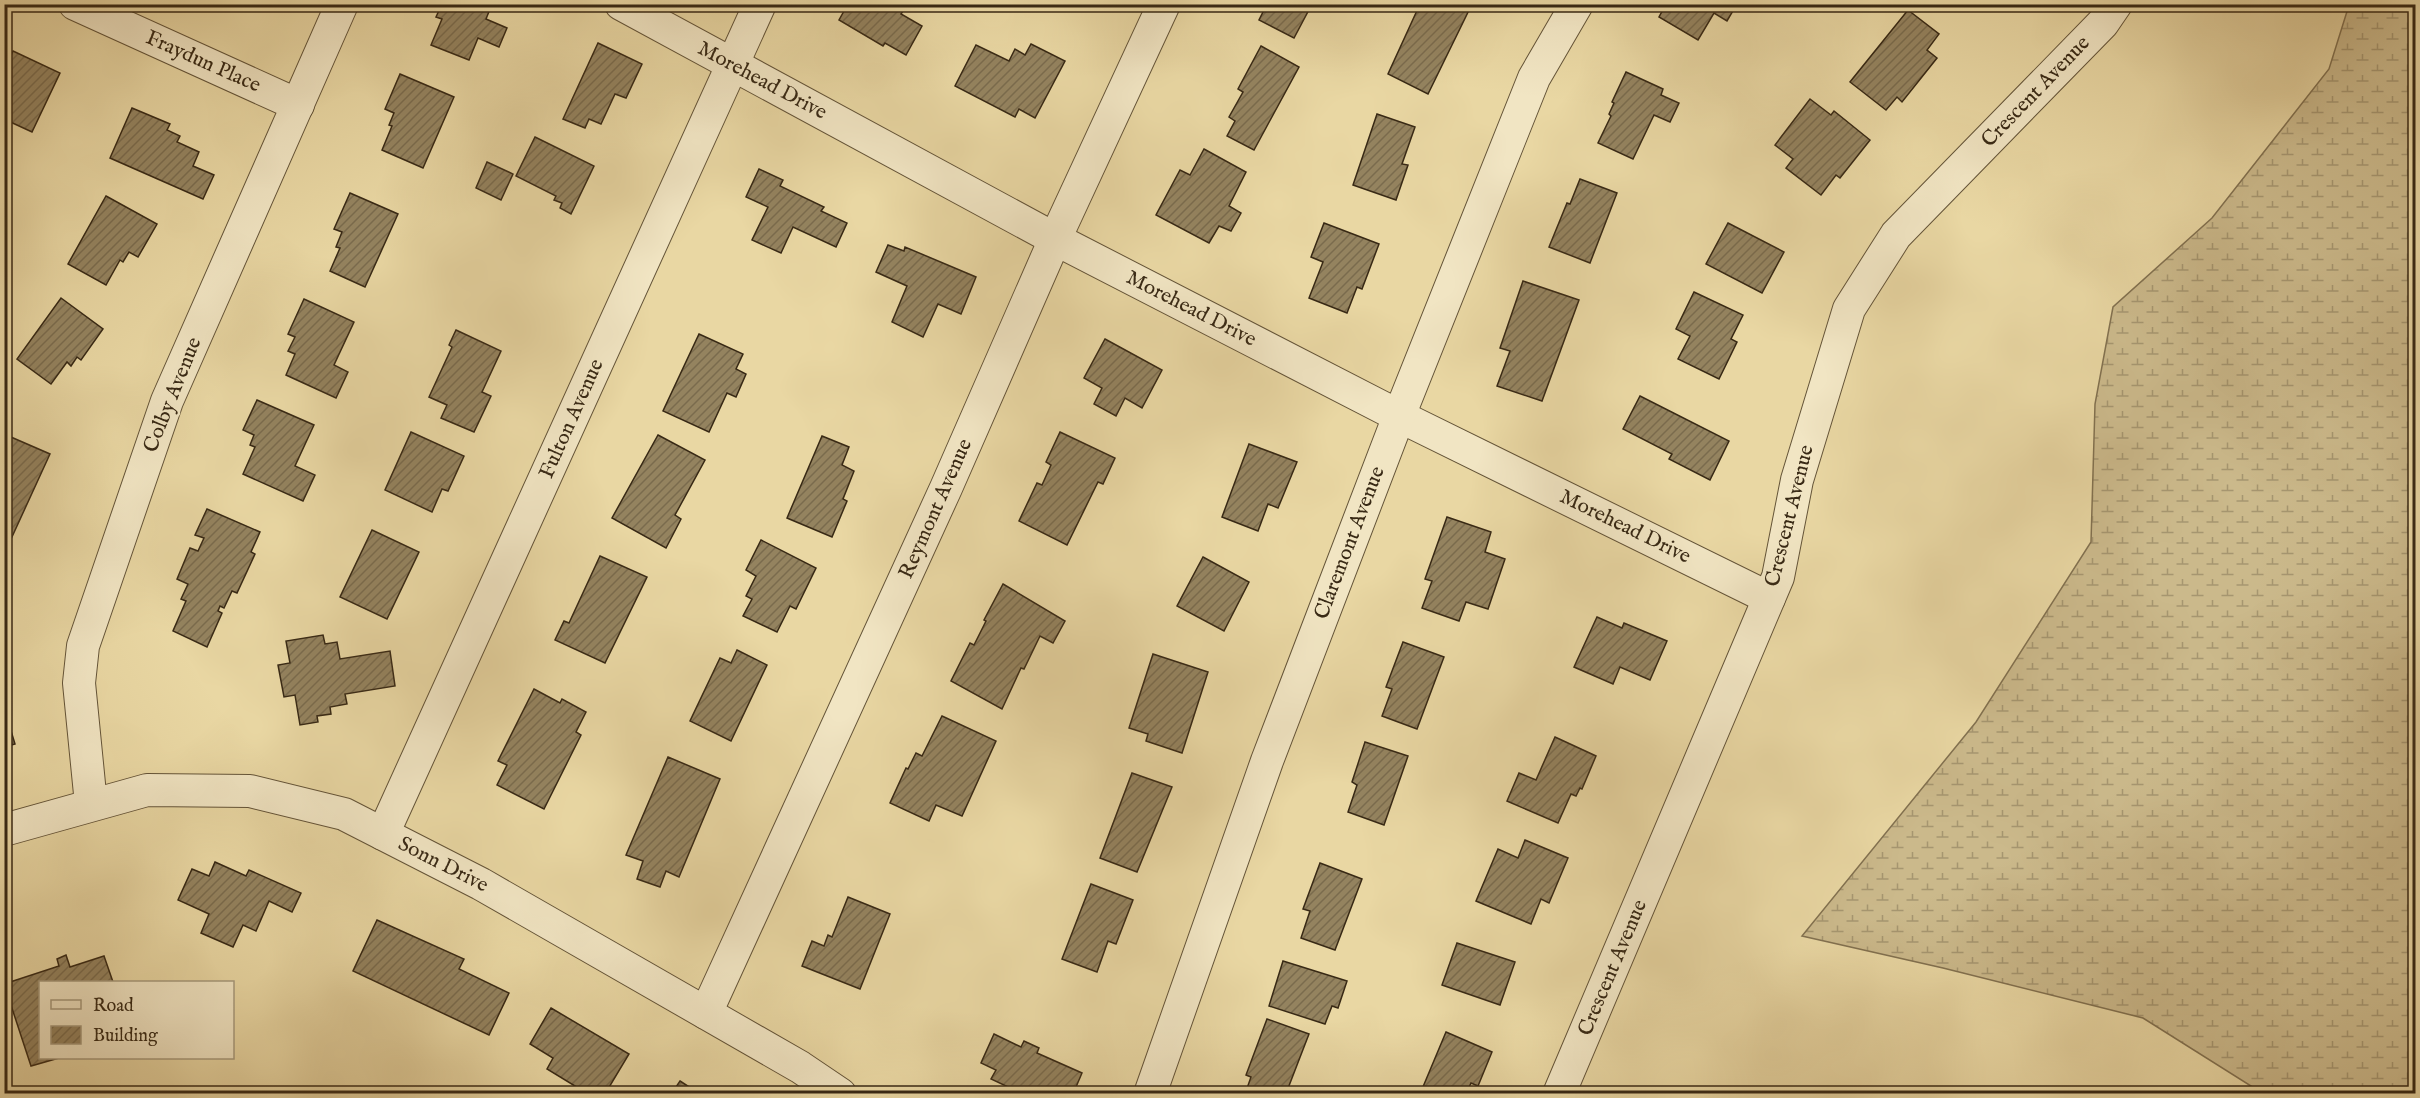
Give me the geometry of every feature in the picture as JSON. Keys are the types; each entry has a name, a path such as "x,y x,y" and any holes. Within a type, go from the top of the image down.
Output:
{"street":[{"name":"Fraydun Place","path":"75,4 298,105"},
{"name":"Colby Avenue","path":"91,804 80,683 83,646 167,401 342,4"},
{"name":"Morehead Drive","path":"621,4 1055,239 1399,417 1769,598"},
{"name":"Fulton Avenue","path":"383,834 760,4"},
{"name":"Reymont Avenue","path":"706,1013 946,488 1055,239 1164,4"},
{"name":"Claremont Avenue","path":"1150,1094 1267,761 1399,417 1534,78 1577,4"},
{"name":"Crescent Avenue","path":"1559,1094 1778,577 1797,480 1849,309 1896,235 2103,24 2116,4"},
{"name":"Sonn Drive","path":"4,830 147,790 250,791 344,814 482,884 800,1067 840,1094"}],"green space":[{"path":"2349,5 2415,5 2415,1093 2262,1093 2143,1018 1943,968 1802,936 1976,722 2091,542 2095,404 2113,307 2212,218 2329,69"}],"building":[{"path":"436,4 492,4 486,19 507,28 499,47 478,38 469,60 431,45 442,19 436,17 441,6"},
{"path":"848,4 907,4 901,14 922,26 906,55 885,43 883,46 839,20"},
{"path":"1267,4 1312,4 1294,38 1259,20"},
{"path":"1420,4 1472,4 1428,94 1388,74"},
{"path":"1666,4 1737,4 1727,21 1714,13 1698,40 1659,17"},
{"path":"1908,10 1939,34 1927,50 1937,58 1902,102 1897,97 1886,110 1850,82"},
{"path":"598,43 642,64 626,98 615,94 601,124 589,119 585,128 563,119"},
{"path":"1031,44 1065,61 1035,118 1019,109 1015,117 955,86 976,45 1009,61 1015,49 1025,55"},
{"path":"1261,46 1299,67 1254,150 1227,136 1235,121 1229,117 1243,92 1238,89"},
{"path":"13,51 60,73 32,132 4,119 8,109 4,107 4,57 9,60"},
{"path":"1626,72 1663,89 1661,95 1679,103 1670,122 1654,115 1633,159 1598,143 1611,116 1609,114 1614,103 1612,102"},
{"path":"400,74 454,97 423,168 382,150 392,126 389,125 394,113 385,109"},
{"path":"1810,99 1831,115 1834,111 1870,140 1840,178 1836,175 1821,195 1786,168 1793,159 1775,145"},
{"path":"132,108 170,124 167,130 180,136 177,142 199,152 193,166 214,175 203,199 110,158"},
{"path":"1377,114 1415,127 1402,164 1408,165 1396,200 1353,185"},
{"path":"535,137 594,166 571,214 560,208 562,203 554,200 556,196 516,176"},
{"path":"1204,149 1246,172 1229,206 1241,213 1231,231 1219,226 1209,243 1156,215 1180,170 1190,175"},
{"path":"487,162 513,174 501,200 476,188"},
{"path":"759,169 783,180 780,186 824,207 821,211 847,223 836,247 793,227 781,253 752,240 768,207 746,197"},
{"path":"1580,179 1617,193 1590,263 1549,247 1567,203 1570,204"},
{"path":"350,193 398,214 365,287 330,271 340,248 336,247 342,232 334,229"},
{"path":"106,196 157,224 138,257 129,252 123,262 120,260 106,285 68,264"},
{"path":"1324,223 1379,244 1362,289 1357,287 1347,313 1309,298 1323,262 1311,257"},
{"path":"1728,223 1784,252 1762,293 1706,264"},
{"path":"888,245 904,251 905,247 976,277 961,314 938,304 923,337 892,322 907,286 876,272"},
{"path":"1523,281 1579,300 1542,401 1497,386 1510,351 1500,348"},
{"path":"1694,292 1743,315 1731,339 1737,342 1719,379 1678,359 1690,336 1676,329"},
{"path":"61,298 103,329 81,360 77,357 71,366 67,362 51,384 17,359"},
{"path":"304,299 354,322 334,365 348,372 336,398 286,375 295,354 288,351 295,337 288,334"},
{"path":"456,330 501,351 482,392 491,396 474,432 441,418 447,405 429,397 452,347 449,345"},
{"path":"699,334 743,354 736,369 746,374 736,397 727,393 709,432 663,411"},
{"path":"1105,339 1162,370 1142,408 1125,398 1116,416 1094,404 1102,388 1084,378"},
{"path":"1640,396 1729,441 1710,480 1669,459 1672,454 1623,429"},
{"path":"257,400 314,425 295,466 315,475 303,501 243,474 255,447 250,445 254,435 243,430"},
{"path":"411,432 464,456 448,491 442,489 432,512 385,490"},
{"path":"1060,432 1115,458 1103,484 1098,482 1067,545 1019,521 1037,483 1042,485 1051,465 1046,462"},
{"path":"4,434 50,454 11,539 4,536"},
{"path":"658,435 705,460 675,515 681,519 666,548 612,518"},
{"path":"822,436 849,447 842,465 854,471 843,499 847,501 832,537 787,518"},
{"path":"1249,444 1297,462 1278,508 1268,504 1258,531 1222,517"},
{"path":"207,509 260,532 251,552 255,554 237,593 232,591 224,608 220,606 218,611 222,613 207,647 173,631 186,601 181,599 188,584 177,579 190,548 198,551 204,538 195,535"},
{"path":"1447,517 1491,532 1485,552 1505,559 1488,609 1466,602 1459,621 1422,608 1432,581 1425,579"},
{"path":"372,530 419,552 387,619 340,597"},
{"path":"761,540 816,568 796,609 790,606 777,632 743,616 752,599 746,596 756,576 746,570"},
{"path":"600,556 647,577 605,663 555,640 564,621 569,623"},
{"path":"1203,557 1249,582 1224,631 1177,606"},
{"path":"1003,584 1065,621 1053,643 1040,636 1024,669 1021,668 1002,709 951,681 970,643 974,645"},
{"path":"1597,617 1622,628 1624,623 1667,641 1650,680 1620,667 1613,684 1574,667"},
{"path":"323,635 325,644 337,642 340,659 390,651 395,686 345,694 347,704 330,707 331,714 317,716 318,722 300,725 295,695 284,697 278,665 290,663 286,641"},
{"path":"1403,642 1444,657 1417,729 1382,716 1392,689 1386,687"},
{"path":"737,650 767,665 731,741 690,721 720,658 731,663"},
{"path":"1153,654 1208,672 1182,753 1146,741 1148,734 1129,728"},
{"path":"534,689 560,703 562,699 586,712 576,732 581,735 544,809 497,785 507,765 498,761"},
{"path":"4,708 15,744 4,747"},
{"path":"942,716 996,741 962,816 936,805 929,821 890,803 906,768 908,769 916,753 922,756"},
{"path":"1555,737 1596,756 1582,789 1580,788 1576,796 1571,794 1558,823 1507,801 1519,773 1536,780"},
{"path":"1365,742 1408,756 1384,825 1348,812 1357,785 1352,782"},
{"path":"668,757 720,779 679,877 666,871 660,887 637,879 643,861 626,855"},
{"path":"1132,773 1172,787 1137,872 1100,858"},
{"path":"1525,840 1568,858 1549,903 1541,899 1531,924 1476,901 1498,849 1518,858"},
{"path":"215,862 246,876 249,870 301,893 292,912 269,901 256,931 243,925 233,947 201,933 209,914 178,900 192,869 209,876"},
{"path":"1320,863 1362,879 1335,950 1301,938 1310,911 1303,909"},
{"path":"1091,884 1133,900 1116,944 1108,941 1097,972 1062,959"},
{"path":"848,897 890,914 860,989 802,966 812,941 824,946 828,935 832,937"},
{"path":"377,920 464,959 459,969 509,993 489,1035 353,971"},
{"path":"1457,943 1515,962 1500,1005 1442,985"},
{"path":"66,955 70,967 104,956 113,981 39,981 39,1059 56,1059 31,1066 4,984 59,966 57,959"},
{"path":"1283,961 1347,981 1338,1008 1332,1006 1325,1024 1269,1006"},
{"path":"551,1008 629,1054 605,1094 588,1094 547,1069 553,1058 530,1044"},
{"path":"1267,1019 1309,1034 1287,1091 1293,1094 1245,1094 1251,1077 1246,1075"},
{"path":"1446,1032 1492,1052 1478,1086 1471,1083 1466,1094 1420,1094"},
{"path":"994,1034 1021,1047 1024,1041 1039,1048 1037,1053 1082,1073 1073,1094 1023,1094 991,1079 996,1070 981,1063"},
{"path":"680,1081 700,1094 676,1094 678,1092 674,1090"}]}
